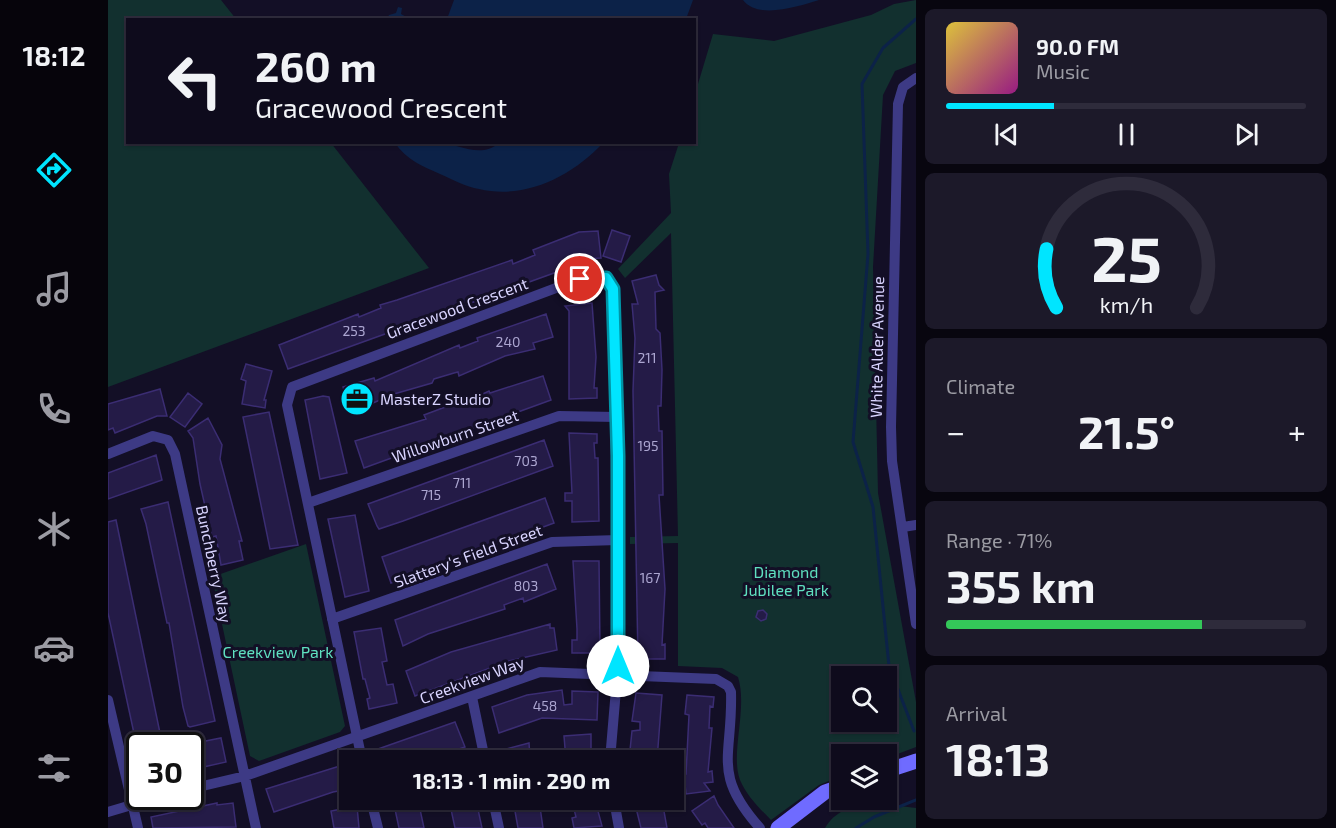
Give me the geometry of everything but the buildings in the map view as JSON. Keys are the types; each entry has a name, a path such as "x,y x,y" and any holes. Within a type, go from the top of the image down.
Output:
{"street":[{"name":"White Alder Avenue","path":"916,78 900,92 898,116 891,445 916,624"},
{"name":"Gracewood Crescent","path":"360,750 287,405 292,387 580,279 606,278 613,289 618,540 618,674 611,750"},
{"name":"Willowburn Street","path":"308,504 560,416 616,417"},
{"name":"Bunchberry Way","path":"108,454 153,436 168,440 172,445 256,828"},
{"path":"903,527 916,525"},
{"name":"Slattery's Field Street","path":"332,620 552,542 618,540"},
{"name":"Creekview Way","path":"204,786 245,776 540,672 716,680 728,686 731,704 727,760 731,788 743,809 760,828"},
{"path":"471,697 483,750"},
{"path":"108,700 126,778"},
{"path":"897,767 916,761"},
{"path":"778,828 831,790"},
{"path":"108,812 126,806"},
{"path":"134,810 138,828"},
{"path":"374,810 378,828"},
{"path":"495,810 498,828"},
{"path":"616,810 620,828"}],"green space":[{"path":"108,0 221,0 235,18 126,18 126,144 332,144 429,268 108,387"},
{"name":"Diamond Jubilee Park","path":"916,0 916,63 895,71 883,95 873,267 878,493 916,702 916,747 897,754 897,744 831,744 831,780 819,785 771,820 746,791 737,769 741,703 738,677 722,668 678,666 678,543 630,544 630,537 678,536 671,233 625,278 618,269 671,213 669,174 679,144 696,144 696,91 713,34 774,41 871,15 894,4"},
{"name":"Creekview Park","path":"306,544 345,726 340,732 259,761 250,756 212,577"},
{"path":"897,806 916,808 916,828 825,828 845,810 897,810"}],"water":[{"path":"454,0 693,0 686,18 447,18"},
{"path":"743,0 819,0 790,8 768,10 750,6"},
{"path":"398,7 402,8 401,14 408,18 388,18 389,15 396,13"},
{"path":"396,144 451,144 484,150 498,144 602,144 563,175 531,188 497,192 469,187 415,162"}],"waterway":[{"path":"914,731 889,666 873,507 853,442 868,254 862,84 883,48 916,19"},
{"path":"856,828 874,817 916,800"}],"place":[{"name":"MasterZ Studio","path":"357,399"}],"route":[{"path":"580,279 598,276 606,278 613,289 618,456 618,666"}]}
